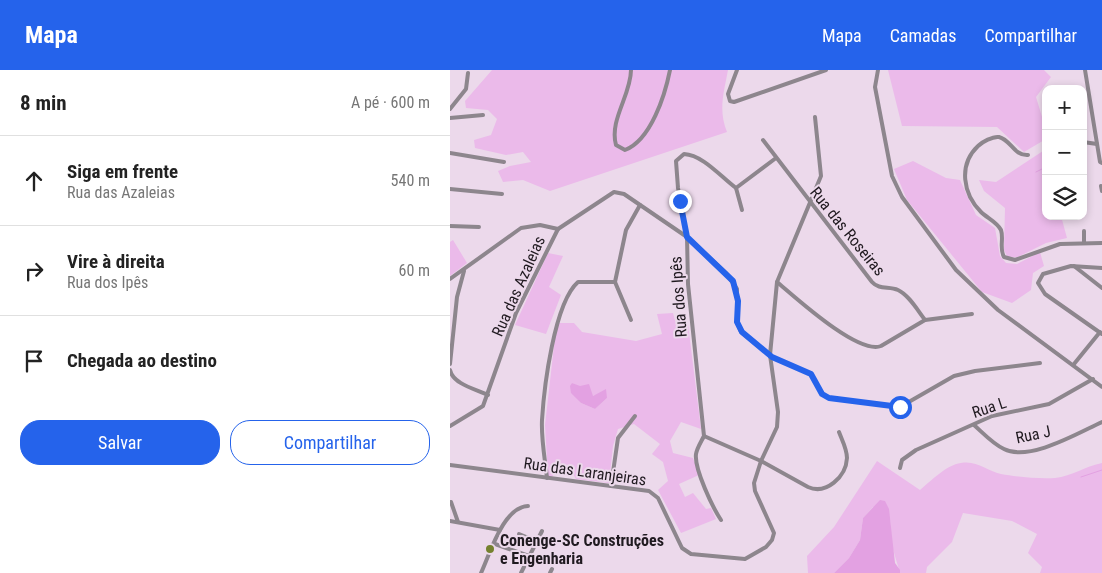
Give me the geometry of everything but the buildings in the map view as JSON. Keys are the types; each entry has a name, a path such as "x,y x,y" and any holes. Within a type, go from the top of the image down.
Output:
{"street":[{"path":"632,70 628,91 614,132 616,145 625,150 637,142 655,116 663,99 670,70"},
{"path":"737,70 728,94 730,101 734,102 826,70"},
{"path":"878,70 875,87 892,176 902,198 956,270 998,310 1074,364 1102,387"},
{"path":"1085,70 1100,162 1102,162"},
{"path":"450,109 466,89 468,72"},
{"path":"450,118 483,115"},
{"name":"Rua das Laranjeiras","path":"450,465 611,486 654,494 687,552 745,559 766,547 774,536 754,487 761,461 775,434 778,421 770,355 777,282 821,176 815,117"},
{"path":"1028,155 1019,154 1002,139 993,138 977,147 964,172 964,181 976,206 997,224 1001,232 1001,248 1004,257 1015,260 1051,245 1102,243"},
{"name":"Rua das Roseiras","path":"763,140 810,204 875,285 899,290 926,320"},
{"path":"1087,143 1097,144"},
{"path":"450,152 504,162"},
{"name":"Rua dos Ipês","path":"721,520 712,504 696,460 697,451 704,436 688,284 687,237 676,172 678,158 687,154 696,158 736,188"},
{"path":"742,210 736,188 776,158"},
{"path":"450,189 502,194"},
{"name":"Rua das Azaleias","path":"450,426 483,406 516,313 558,229 614,192 624,194 687,237 733,281 738,301 739,328 745,336 770,355 811,374 822,394 829,398 894,408 904,406 954,376 975,371 1040,364"},
{"path":"631,320 615,282 626,230 640,204"},
{"path":"450,279 521,228 540,225 558,229"},
{"path":"450,226 479,227"},
{"path":"1084,231 1084,243"},
{"path":"1074,364 1101,333 1039,288 1038,280 1043,274 1074,266 1102,268"},
{"path":"1074,266 1102,288"},
{"path":"450,364 458,289 466,268"},
{"path":"547,478 542,420 551,348 559,319 572,288 578,282 615,282"},
{"path":"777,282 834,328 873,347 881,346 926,320 972,314"},
{"path":"450,370 457,381 488,395"},
{"name":"Rua L","path":"900,468 902,460 916,450 992,416 1049,404 1093,379"},
{"path":"611,486 618,438 635,416"},
{"name":"Rua J","path":"974,425 1003,449 1017,453 1054,444 1102,422"},
{"path":"704,436 761,461 812,489 825,487 841,476 847,456 839,432"},
{"path":"451,502 458,522"},
{"path":"482,573 500,530 516,510 528,506"},
{"path":"450,521 500,530"},
{"path":"521,573 542,531"},
{"path":"519,534 536,541"},
{"path":"495,544 529,556"}],"shaded area":[{"path":"492,70 728,70 722,109 727,132 550,191 523,180 503,182 498,171 510,166 531,162 523,152 506,155 475,148 474,140 491,135 497,119 488,110 466,108 465,101"},
{"path":"888,70 1044,70 1051,77 1045,85 1042,85 1042,89 1036,97 1042,117 1042,141 1024,152 997,127 902,126"},
{"path":"1042,152 1042,220 1062,220 1067,238 1046,243 1018,257 1008,258 1004,250 1005,208 984,191 979,180 996,182"},
{"path":"913,161 946,178 960,180 976,215 995,228 1000,256 1006,263 1017,264 1040,252 1044,266 1033,273 1031,290 1012,303 982,292 907,200 894,169"},
{"path":"453,240 467,263 450,276 450,242"},
{"path":"548,253 563,256 549,287 561,295 546,334 515,325"},
{"path":"673,313 676,324 688,324 701,429 681,422 670,441 673,453 693,458 699,475 679,484 685,497 693,493 706,509 711,508 716,519 681,533 658,490 668,481 663,462 652,454 660,444 634,424 618,429 613,446 609,483 576,479 573,474 555,472 552,477 548,476 545,425 555,337 559,323 574,323 582,332 636,341 662,334 657,314","holes":["572,383 593,396 601,393 607,398 595,409 581,403 571,392"]},
{"path":"572,383 580,386 589,384 593,396 606,389 607,398 595,409 581,403 571,393 570,386"},
{"path":"877,461 920,490 944,470 955,464 967,462 977,464 996,473 1028,478 1055,478 1102,463 1102,573 1040,573 1042,567 1028,553 1037,534 1012,521 963,513 952,542 927,567 926,573 900,573 892,546 890,519 873,507 863,518 860,540 849,558 834,573 808,573 807,556 834,527"},
{"path":"880,500 885,501 889,509 895,563 900,573 834,573 849,558 860,540 863,518"}],"waterway":[{"path":"1036,172 1042,169"},
{"path":"1081,477 1102,470"}],"place":[{"name":"Conenge-SC Construções e Engenharia","path":"490,549"}],"route":[{"path":"680,201 687,237 733,281 738,301 737,322 745,336 772,357 811,374 822,394 829,398 894,408 900,407"}]}
